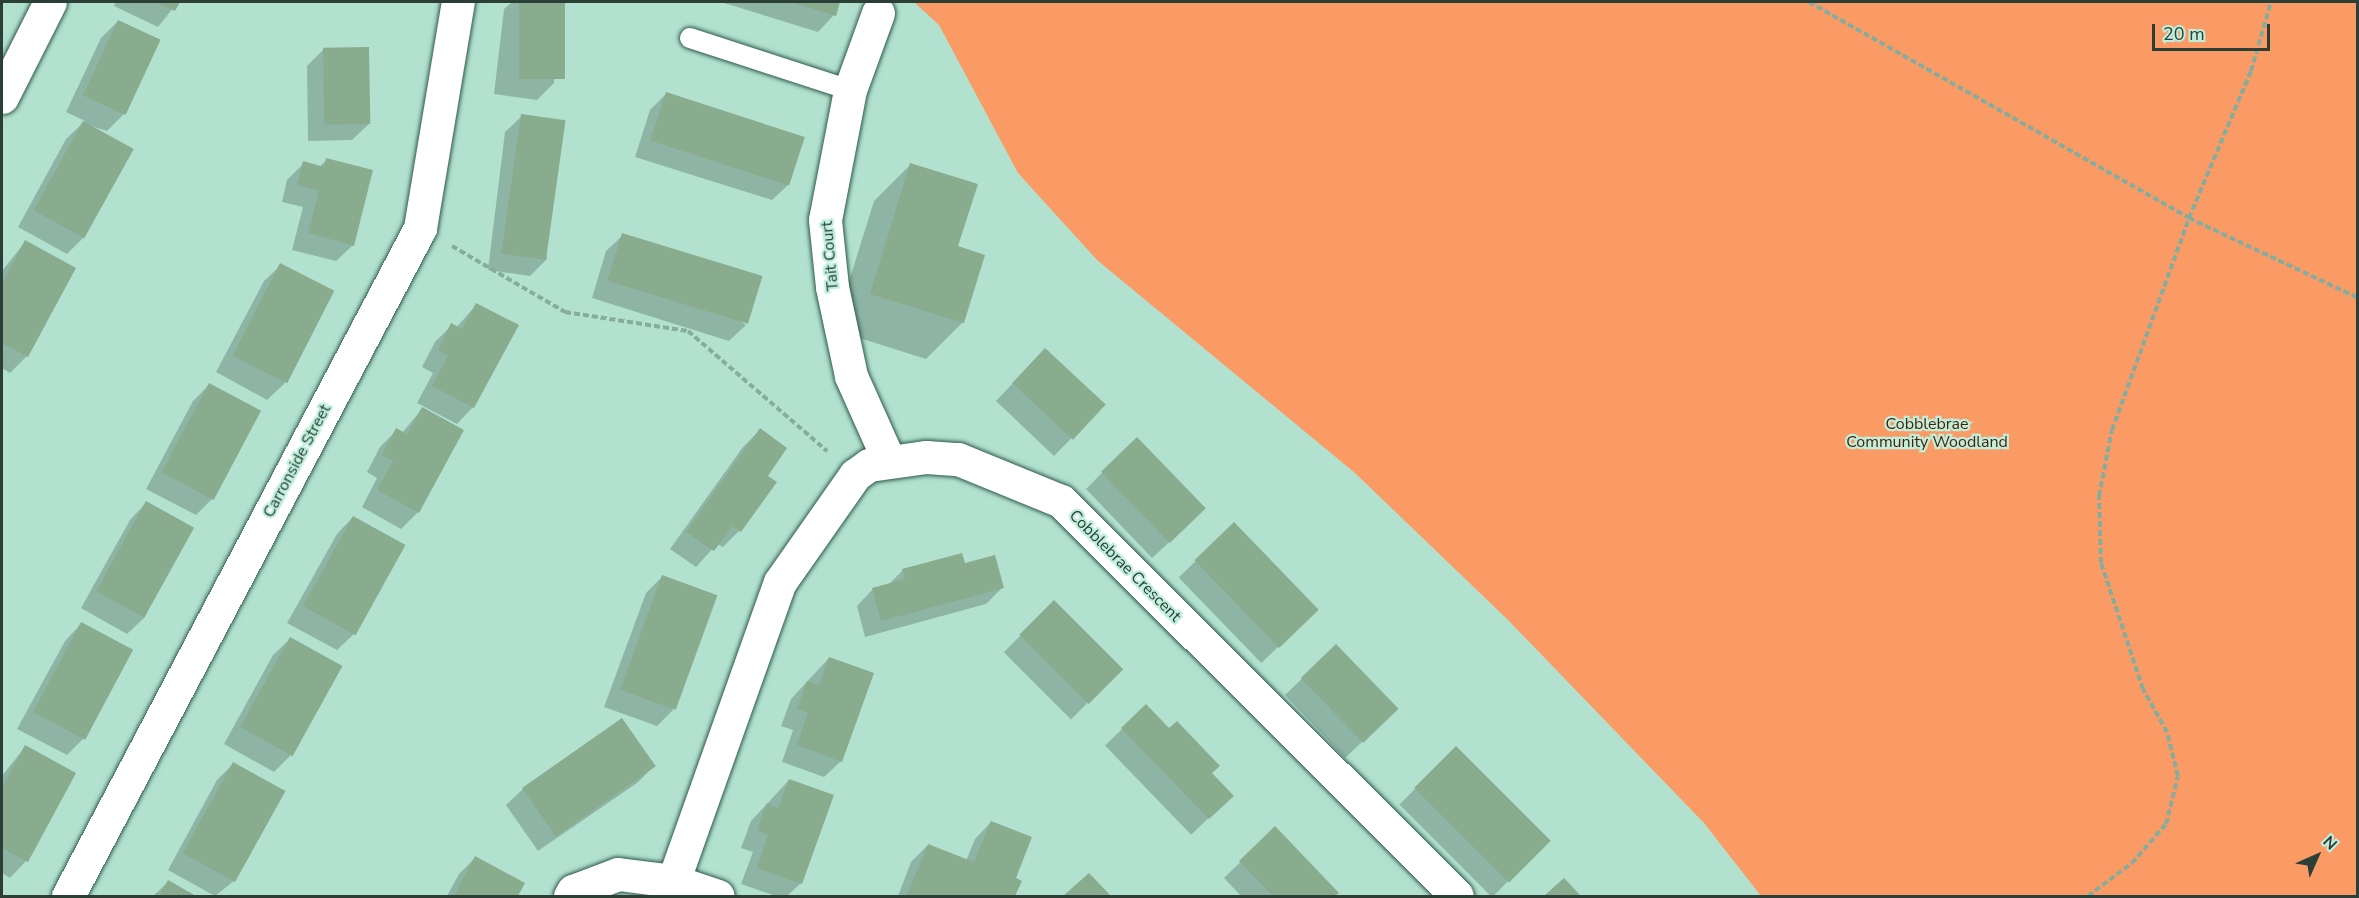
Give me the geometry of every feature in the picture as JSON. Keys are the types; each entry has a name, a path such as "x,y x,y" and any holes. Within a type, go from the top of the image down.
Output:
{"street":[{"path":"2,97 50,2"},
{"name":"Carronside Street","path":"68,897 420,228 458,2"},
{"name":"Tait Court","path":"878,13 850,90 825,220 831,276 851,376 889,461"},
{"name":"Cobblebrae Crescent","path":"671,889 780,582 855,476 869,465 889,461 958,459 1061,501 1457,897"},
{"path":"570,897 573,891 618,874 671,889 718,897"}],"lane":[{"path":"690,38 850,90"}],"path":[{"path":"1809,2 2189,218 2358,298"},
{"path":"2088,897 2132,863 2166,824 2178,776 2167,732 2143,689 2101,563 2099,496 2112,430 2189,218 2251,71 2271,2"},
{"path":"420,228 565,312 688,331 855,476"}],"green space":[{"name":"Cobblebrae Community Woodland","path":"914,2 2357,2 2357,896 1761,896 1704,823 1507,619 1355,473 1097,260 1018,173 939,25"}],"building":[{"path":"155,2 180,2 175,11"},
{"path":"519,2 565,2 565,79 519,79"},
{"path":"791,2 840,2 836,16"},
{"path":"118,20 161,40 126,115 83,95"},
{"path":"369,47 370,124 324,125 323,48"},
{"path":"666,92 805,137 789,186 650,141"},
{"path":"521,114 566,120 546,260 501,254"},
{"path":"83,121 134,149 84,238 34,210"},
{"path":"326,158 373,170 354,246 308,233 319,191 297,185 303,161 324,167"},
{"path":"910,163 978,184 958,246 985,255 964,323 870,294"},
{"path":"622,233 763,276 748,324 607,281"},
{"path":"25,240 76,268 28,357 2,343 2,283"},
{"path":"280,263 334,291 287,383 233,356"},
{"path":"476,303 519,325 474,408 432,386 448,356 438,350 451,323 462,329"},
{"path":"1045,348 1106,405 1073,440 1012,383"},
{"path":"209,383 261,411 214,500 162,472"},
{"path":"422,407 464,430 419,513 377,490 393,461 382,455 396,428 407,434"},
{"path":"760,428 787,448 768,476 777,482 741,532 732,526 714,551 686,532"},
{"path":"1137,437 1206,508 1170,543 1101,472"},
{"path":"146,501 194,528 144,618 96,591"},
{"path":"353,516 405,545 356,635 303,606"},
{"path":"1234,522 1319,610 1279,648 1194,560"},
{"path":"962,553 965,563 995,555 1004,588 881,621 872,588 905,579 902,569"},
{"path":"662,575 717,595 676,710 620,690"},
{"path":"1054,600 1123,669 1089,704 1019,635"},
{"path":"81,622 133,650 85,740 33,712"},
{"path":"290,637 342,666 293,756 240,727"},
{"path":"1336,644 1399,709 1363,743 1301,678"},
{"path":"829,657 874,673 842,762 797,745 808,713 797,709 807,681 819,685"},
{"path":"1146,704 1169,728 1177,721 1220,766 1212,773 1234,796 1209,819 1121,728"},
{"path":"622,718 656,766 556,836 522,788"},
{"path":"25,745 76,773 28,862 2,848 2,788"},
{"path":"1456,746 1551,841 1509,882 1414,788"},
{"path":"233,762 285,791 235,882 183,853"},
{"path":"789,779 834,795 802,884 757,868 768,835 757,831 761,818 767,803 778,808"},
{"path":"991,821 1032,837 1016,878 1022,881 1015,896 907,895 928,844 974,862"},
{"path":"1275,826 1339,893 1335,896 1273,896 1239,861"},
{"path":"475,856 525,883 518,896 454,896"},
{"path":"1089,873 1111,896 1063,896"},
{"path":"1564,878 1581,896 1544,896"},
{"path":"168,880 196,896 159,896"}]}
